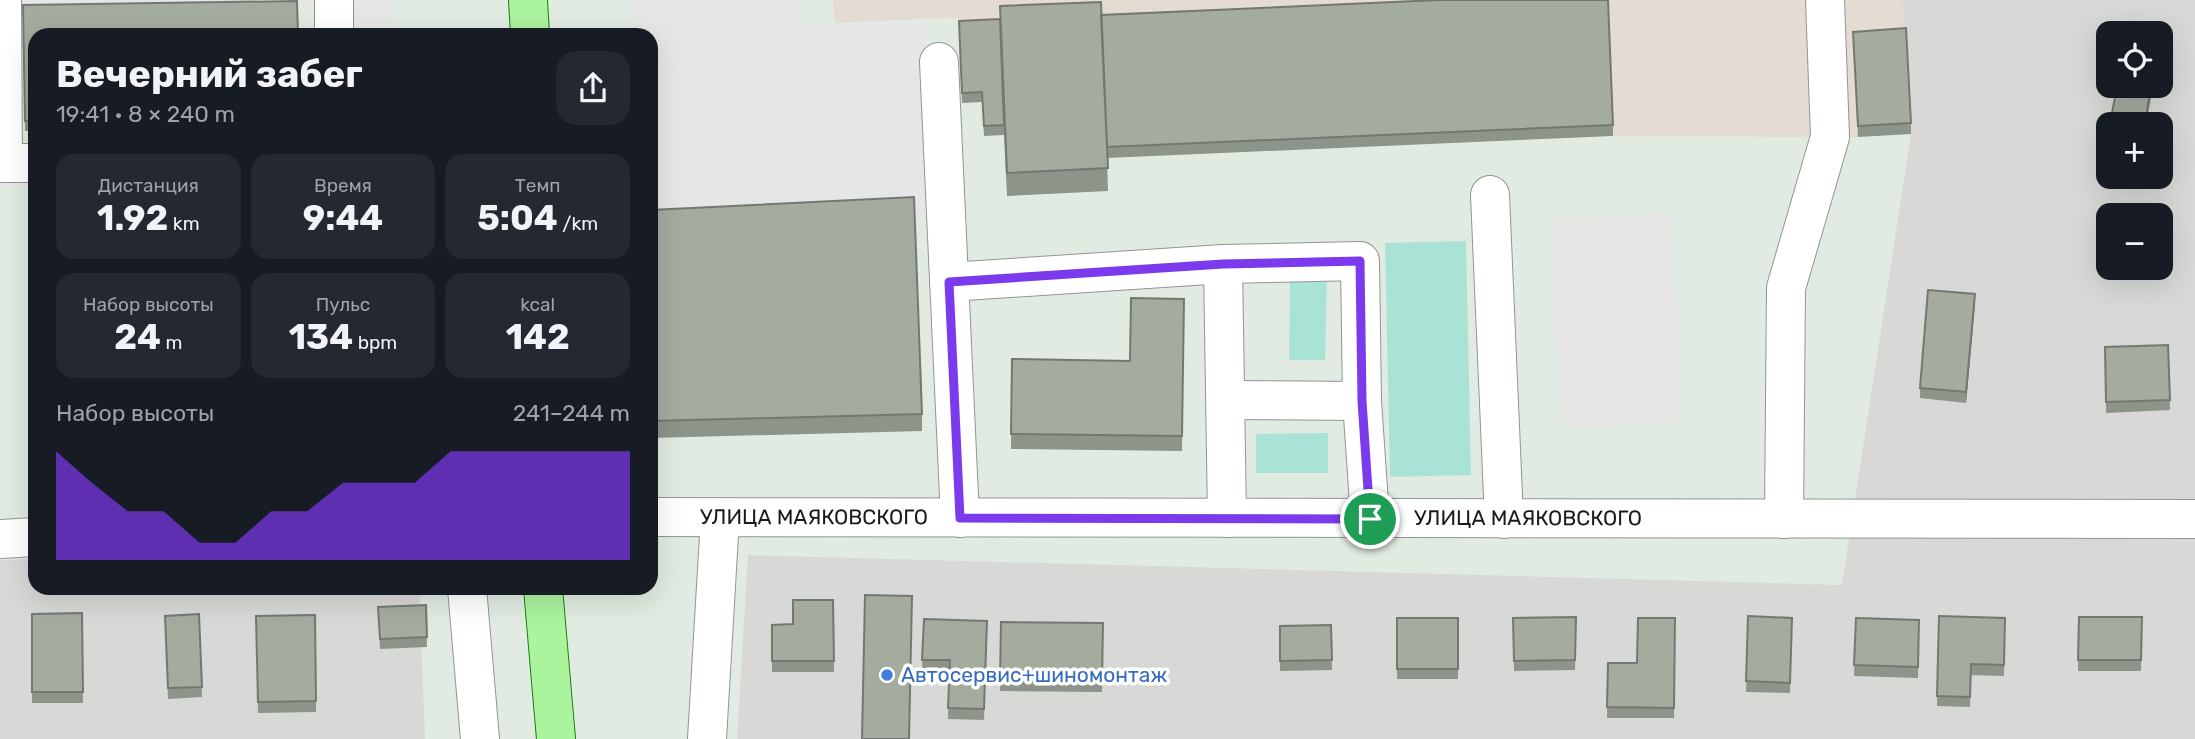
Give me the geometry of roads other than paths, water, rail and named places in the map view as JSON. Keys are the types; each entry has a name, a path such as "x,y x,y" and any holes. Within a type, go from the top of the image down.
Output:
{"main road":[{"path":"527,0 529,28"},
{"path":"544,595 556,739"}],"street":[{"path":"2,0 3,163 28,163"},
{"path":"334,0 334,28"},
{"path":"1784,519 1786,288 1830,137 1825,0"},
{"path":"939,62 960,518"},
{"path":"1490,195 1504,519"},
{"path":"949,282 1223,264 1360,261 1362,401 1370,519"},
{"path":"1223,264 1227,518"},
{"path":"1226,400 1362,401"},
{"name":"УЛИЦА МАЯКОВСКОГО","path":"658,517 2195,519"},
{"path":"707,739 720,518"},
{"path":"0,539 28,537"},
{"path":"468,595 480,739"}],"place":[{"name":"Автосервис+шиномонтаж","path":"887,675"}]}
